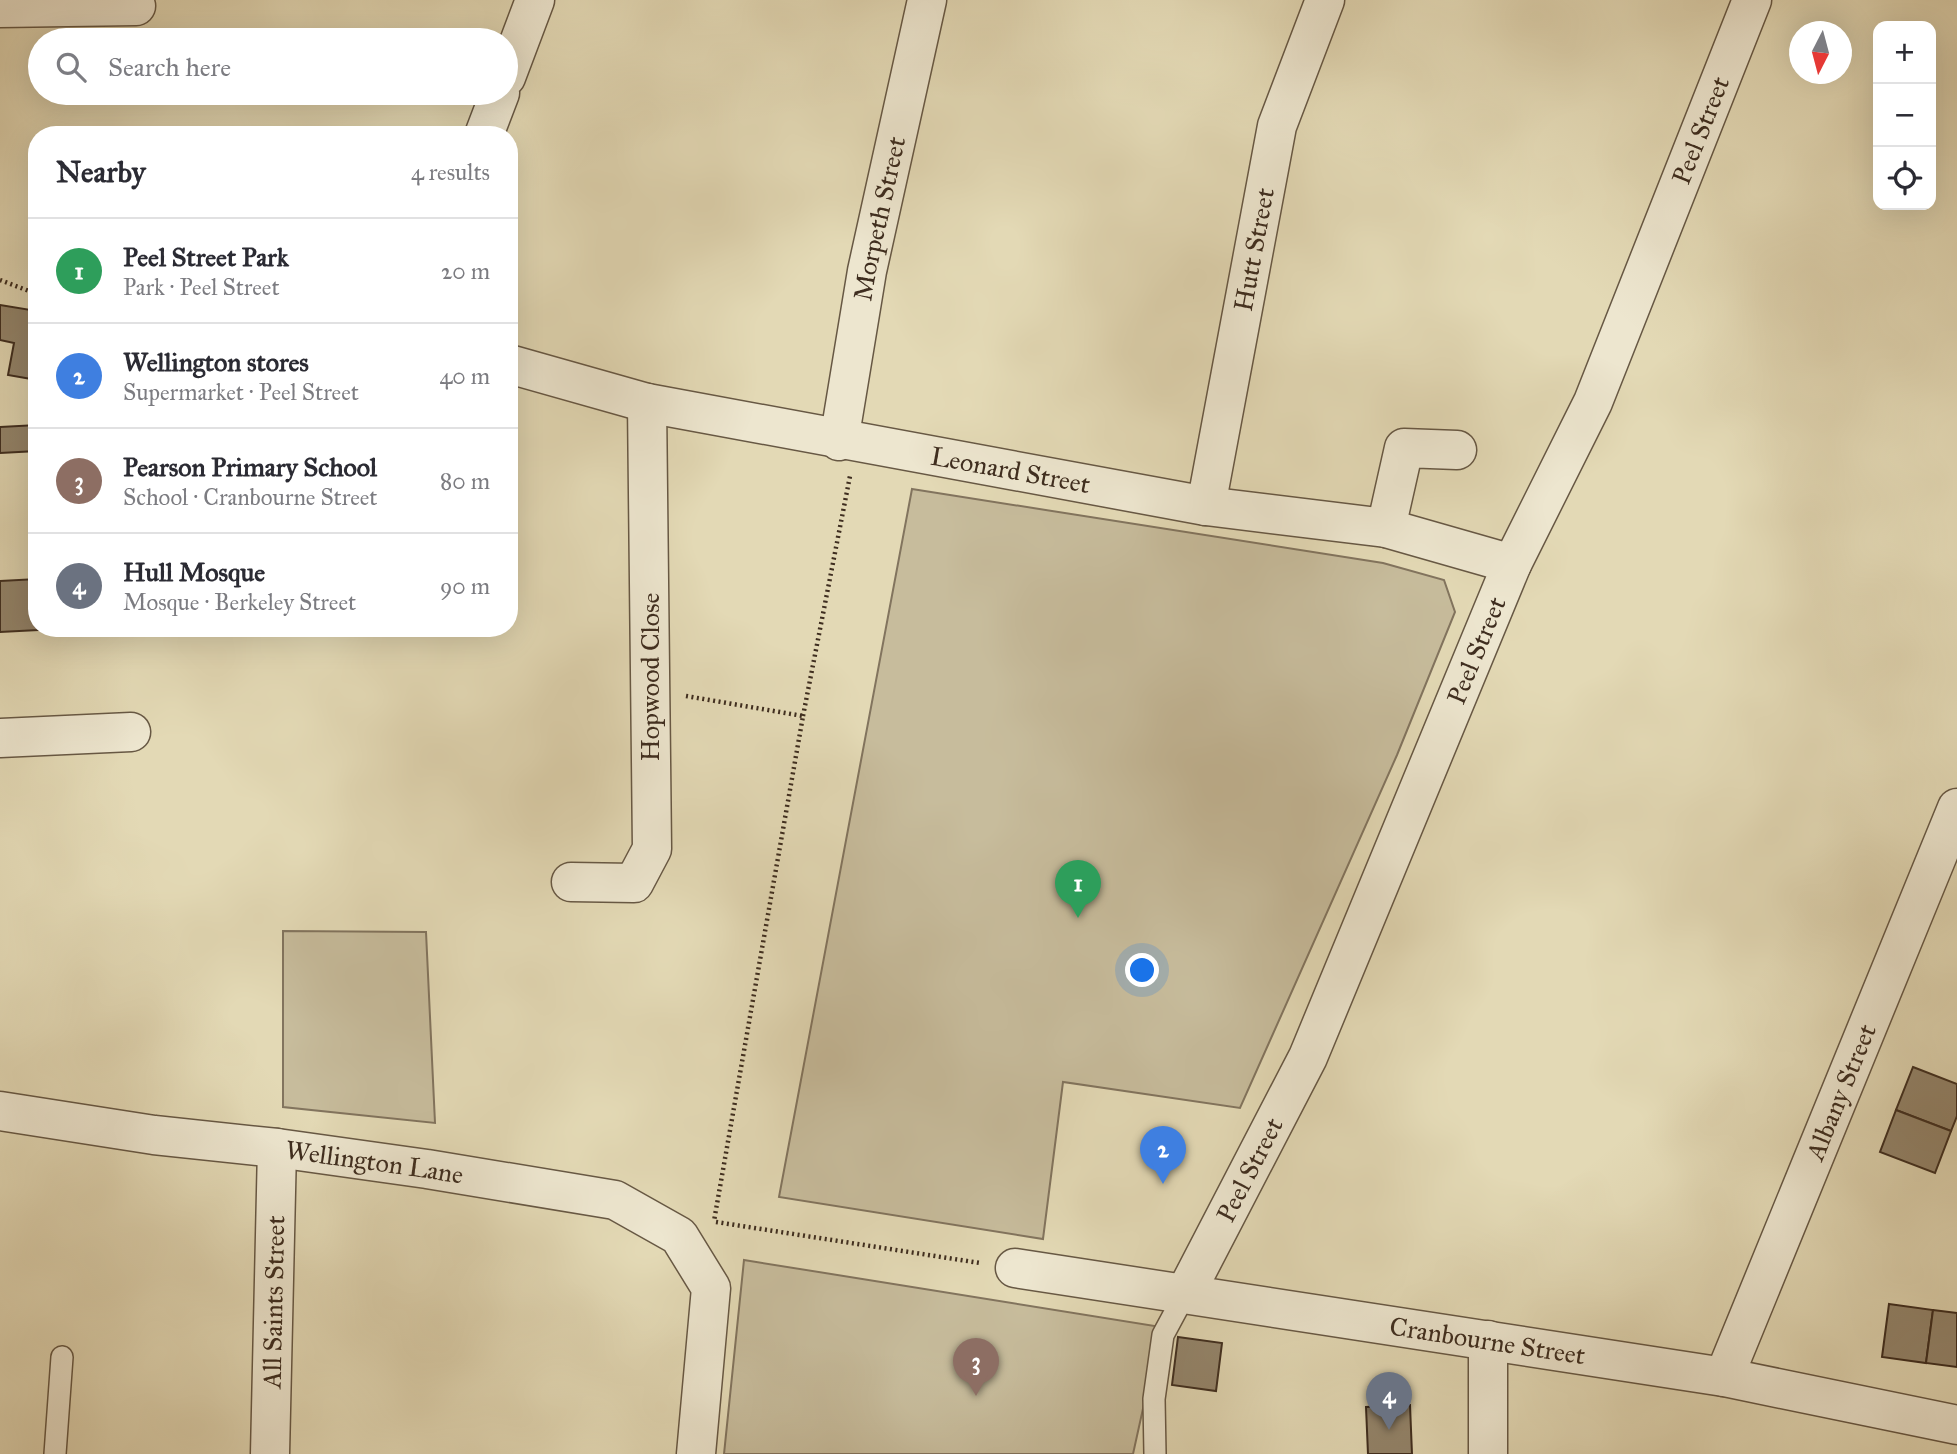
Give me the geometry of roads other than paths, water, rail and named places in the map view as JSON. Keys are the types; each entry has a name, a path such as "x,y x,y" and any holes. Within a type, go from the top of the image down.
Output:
{"street":[{"path":"518,45 535,0"},
{"name":"Morpeth Street","path":"848,442 867,271 927,0"},
{"name":"Hutt Street","path":"1206,506 1277,126 1325,0"},
{"name":"Peel Street","path":"1185,1294 1308,1057 1512,564 1593,402 1752,0"},
{"path":"0,8 136,6"},
{"path":"487,126 495,105"},
{"name":"Leonard Street","path":"518,367 647,403 848,442 1206,506 1386,528 1512,564"},
{"name":"Hopwood Close","path":"571,882 634,883 652,849 647,403"},
{"path":"1386,528 1404,448 1457,450"},
{"path":"0,738 131,732"},
{"name":"Albany Street","path":"1724,1377 1957,808"},
{"name":"Wellington Lane","path":"0,1111 154,1135 277,1148 615,1200 679,1236 712,1288 696,1454"},
{"name":"All Saints Street","path":"270,1454 277,1148"},
{"name":"Cranbourne Street","path":"1016,1268 1724,1377 1957,1425"},
{"path":"1488,1340 1488,1454"}],"lane":[{"path":"1155,1454 1154,1399 1163,1335 1185,1294"},
{"path":"55,1454 62,1357"}],"place":[{"name":"Peel Street Park","path":"1078,918"},
{"name":"Wellington stores","path":"1163,1184"},
{"name":"Pearson Primary School","path":"976,1396"},
{"name":"Hull Mosque","path":"1389,1430"}]}
